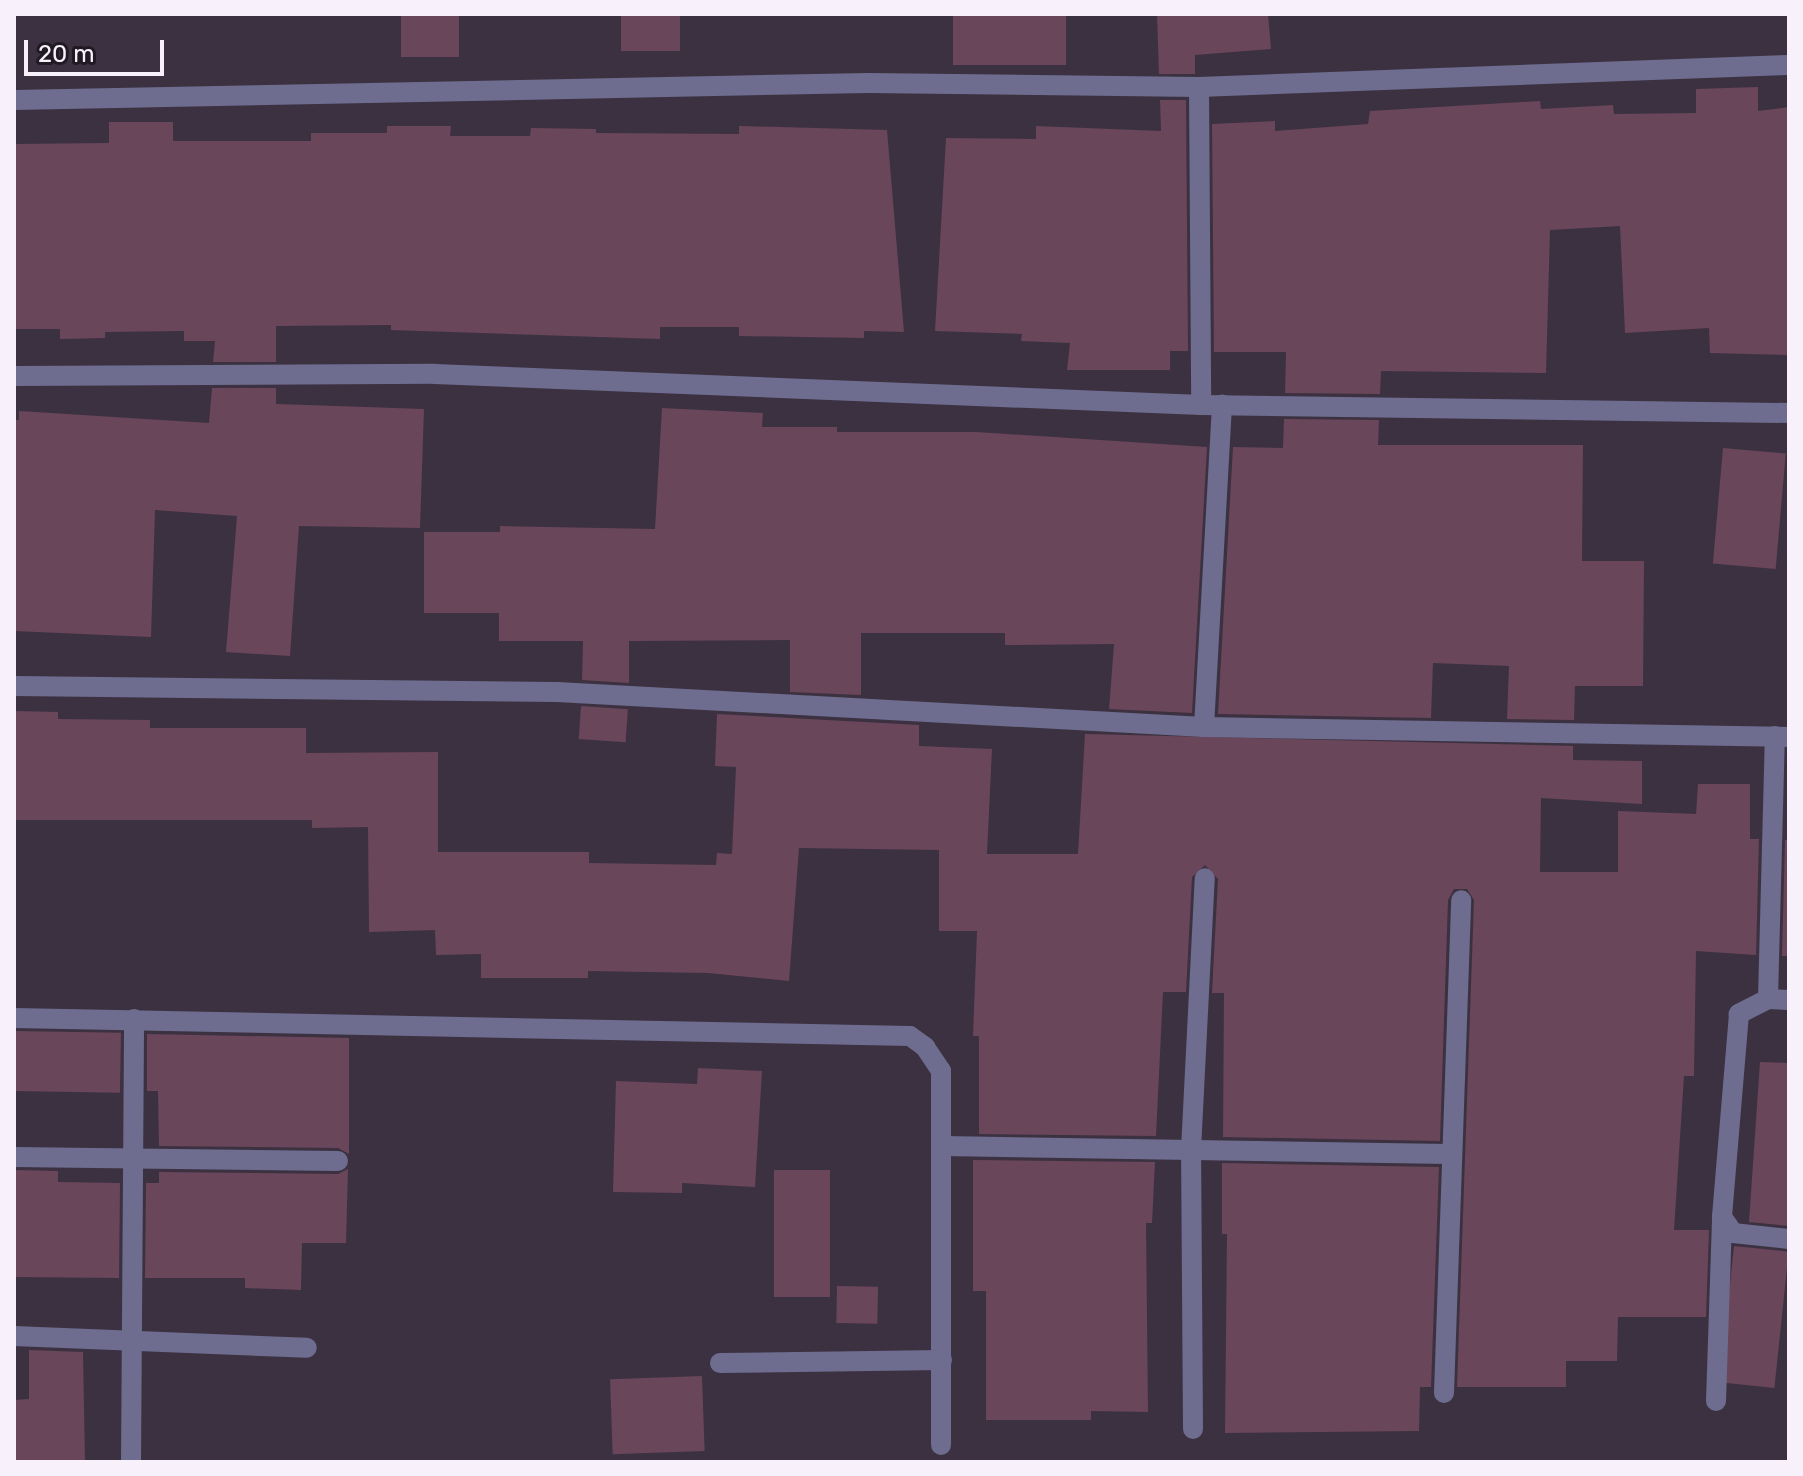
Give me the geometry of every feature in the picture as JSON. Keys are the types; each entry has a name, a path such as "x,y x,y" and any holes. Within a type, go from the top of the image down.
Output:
{"street":[{"path":"14,100 868,83 1199,87 1789,65"},
{"path":"1199,87 1201,405"},
{"path":"14,376 435,374 1201,405 1789,413"},
{"path":"1204,727 1222,405"},
{"path":"14,686 557,692 1204,727 1782,737 1779,999 1739,1014 1736,1025 1722,1217 1716,1401"},
{"path":"1193,1429 1191,1150 1205,878"},
{"path":"1444,1393 1449,1154 1461,900"},
{"path":"14,1018 899,1034 925,1047 941,1071 941,1445"},
{"path":"131,1462 134,1019"},
{"path":"942,1146 1449,1154"},
{"path":"14,1157 338,1161"},
{"path":"1722,1217 1733,1233 1789,1239"},
{"path":"14,1336 307,1348"},
{"path":"720,1363 942,1360"}],"building":[{"path":"401,14 459,14 459,57 401,57"},
{"path":"621,14 680,14 680,51 621,51"},
{"path":"953,14 1066,14 1066,65 953,65"},
{"path":"1157,14 1268,14 1271,49 1195,55 1195,74 1159,74"},
{"path":"1758,87 1758,111 1789,107 1789,355 1710,353 1709,328 1625,333 1620,226 1550,230 1546,373 1381,371 1380,394 1285,393 1286,352 1214,352 1212,124 1275,121 1275,131 1368,124 1370,111 1540,101 1541,109 1613,105 1614,114 1696,113 1696,89"},
{"path":"1160,100 1186,100 1188,351 1170,351 1170,370 1067,370 1070,343 1021,341 1022,334 935,331 946,138 1036,139 1036,126 1161,131"},
{"path":"109,122 173,122 173,141 311,141 311,133 387,133 387,126 451,126 450,136 530,136 531,128 596,129 596,133 739,134 739,126 887,130 904,332 864,331 864,338 739,336 739,327 660,327 660,339 391,330 391,325 276,326 276,362 213,362 215,341 184,341 184,331 105,332 105,338 60,339 60,329 14,329 14,144 109,143"},
{"path":"212,388 276,388 276,404 424,409 420,528 299,526 290,656 226,652 237,516 155,510 151,637 14,631 14,420 19,420 19,411 209,423"},
{"path":"662,408 763,413 762,427 837,427 837,432 976,432 1207,447 1192,713 1109,709 1114,644 1005,645 1005,633 861,633 861,695 790,692 790,640 629,641 629,683 582,680 583,641 499,641 499,613 424,613 424,532 500,532 500,526 655,529"},
{"path":"1284,419 1379,420 1378,445 1583,445 1582,561 1644,561 1643,686 1575,686 1574,720 1507,719 1509,666 1433,663 1431,718 1218,714 1233,447 1283,448"},
{"path":"1723,448 1786,453 1776,569 1713,564"},
{"path":"581,706 628,709 626,742 579,739"},
{"path":"14,711 58,712 58,719 150,720 150,728 306,728 306,753 438,752 438,852 589,852 589,863 716,865 717,853 732,854 736,767 715,766 717,714 919,725 919,746 992,749 987,854 1078,854 1085,734 1573,746 1573,760 1642,761 1642,804 1541,798 1540,872 1618,872 1618,811 1696,814 1698,784 1750,784 1750,839 1759,839 1756,955 1696,951 1694,1076 1684,1076 1674,1230 1709,1230 1706,1317 1618,1317 1617,1361 1566,1361 1566,1387 1457,1387 1474,900 1467,889 1454,889 1448,900 1440,1141 1223,1137 1224,993 1212,993 1218,879 1205,865 1192,877 1186,992 1163,992 1156,1136 979,1134 979,1036 973,1036 977,931 939,931 939,850 799,848 789,981 708,973 588,971 588,978 481,978 481,954 436,955 435,930 369,932 368,827 312,828 312,820 14,820"},
{"path":"1785,840 1789,840 1789,956 1782,956"},
{"path":"14,1031 121,1033 120,1093 14,1091"},
{"path":"147,1034 349,1038 349,1154 338,1148 159,1146 158,1091 147,1091"},
{"path":"1760,1062 1789,1063 1789,1226 1749,1222"},
{"path":"698,1068 762,1071 755,1187 682,1183 682,1193 613,1192 616,1081 697,1084"},
{"path":"973,1160 1155,1162 1152,1223 1146,1223 1148,1412 1091,1411 1091,1420 986,1420 986,1291 973,1291"},
{"path":"1222,1163 1439,1167 1431,1387 1420,1387 1419,1431 1225,1433 1227,1234 1222,1234"},
{"path":"348,1169 346,1243 302,1243 301,1290 245,1288 245,1278 145,1278 146,1183 159,1183 159,1172 338,1174"},
{"path":"14,1170 58,1171 58,1182 120,1183 119,1278 14,1277"},
{"path":"774,1170 830,1170 830,1297 774,1297"},
{"path":"1734,1246 1789,1252 1774,1388 1720,1382"},
{"path":"837,1286 878,1287 877,1324 836,1323"},
{"path":"29,1350 83,1352 85,1462 14,1462 14,1400 29,1399"},
{"path":"702,1376 705,1451 613,1454 610,1379"}]}
